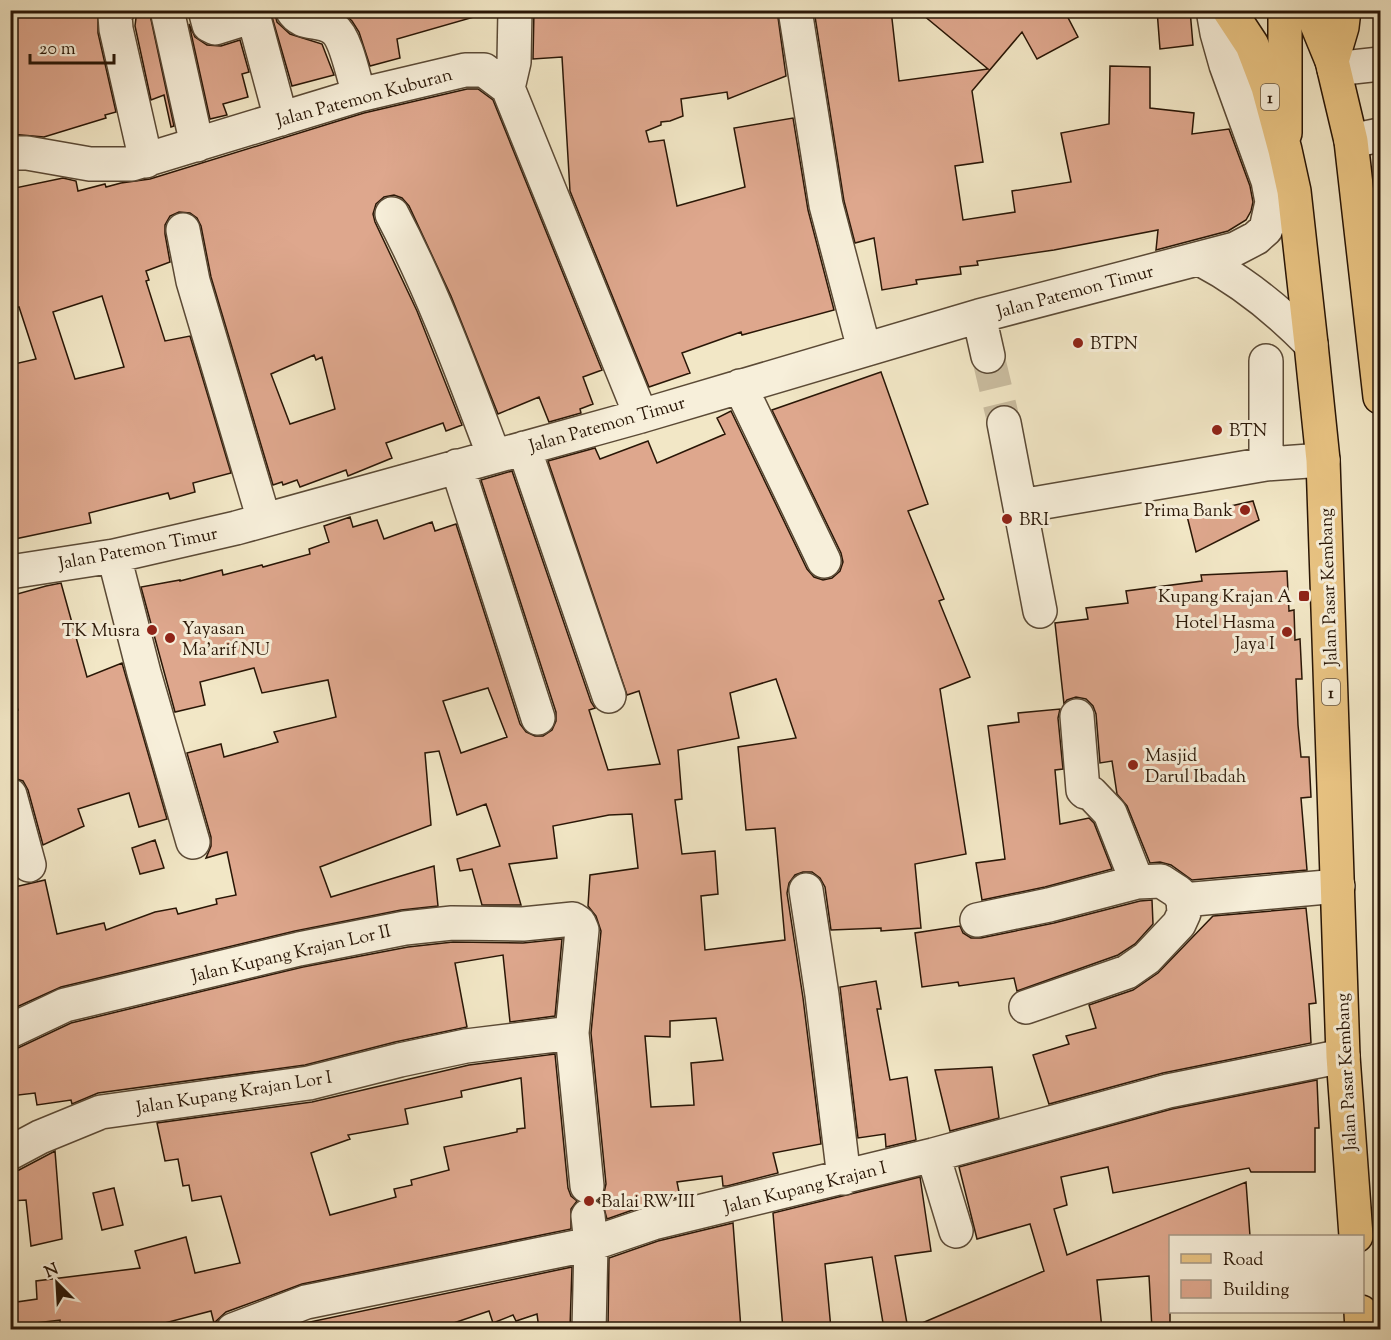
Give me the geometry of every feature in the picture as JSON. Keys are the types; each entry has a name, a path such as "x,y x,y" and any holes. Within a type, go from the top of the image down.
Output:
{"main road":[{"name":"1","path":"1229,10 1252,45 1268,87 1285,150"},
{"name":"Jalan Pasar Kembang","path":"1285,10 1285,150 1294,191 1323,460 1343,1056 1356,1235"},
{"path":"1311,10 1366,138 1380,384"},
{"path":"1333,65 1344,10"},
{"path":"1361,1313 1362,1329"}],"street":[{"path":"118,10 115,15 116,29 146,161"},
{"path":"166,10 197,145"},
{"path":"205,10 209,25 215,28 247,18 255,22 281,119"},
{"path":"292,10 300,20 331,27 340,36 359,95"},
{"path":"515,10 514,62 508,88 641,416"},
{"path":"795,10 826,206 864,349"},
{"name":"Jalan Patemon Timur","path":"10,572 114,556 264,520 641,416 979,316 1235,249 1256,238 1266,229 1272,202 1268,181 1223,54 1213,10"},
{"path":"1333,65 1380,63"},
{"name":"Jalan Patemon Kuburan","path":"10,153 27,153 90,164 132,164 359,95 465,70 484,70 508,88"},
{"path":"392,214 447,330 509,452 609,696"},
{"path":"183,230 193,281 264,520"},
{"path":"1200,259 1223,271 1258,296 1286,318 1311,344"},
{"path":"979,316 988,356"},
{"path":"1266,361 1266,464"},
{"path":"740,386 824,561"},
{"path":"1004,423 1040,611"},
{"path":"1021,506 1266,464 1323,460"},
{"path":"457,466 538,718"},
{"path":"114,556 144,673 194,842"},
{"path":"1077,716 1083,790 1091,793 1110,813 1137,882"},
{"path":"10,795 29,865"},
{"path":"977,920 1049,905 1137,882 1161,881 1178,892 1183,900 1184,913 1179,924 1147,958 1127,972 1026,1007"},
{"path":"1183,900 1338,886"},
{"path":"806,890 822,994 844,1178"},
{"name":"Jalan Kupang Krajan Lor II","path":"10,1031 65,1005 299,949 405,928 452,923 523,924 573,919 579,923 582,930 572,1033"},
{"path":"572,1033 588,1216 590,1329"},
{"name":"Jalan Kupang Krajan Lor I","path":"10,1153 40,1137 101,1113 309,1083 466,1046 572,1033"},
{"name":"Jalan Kupang Krajan I","path":"233,1329 306,1302 588,1216 653,1223 844,1178 1168,1091 1343,1056"},
{"path":"933,1155 956,1231"}],"building":[{"path":"10,10 98,10 98,33 116,112 105,115 106,118 44,137 10,134"},
{"path":"137,10 149,10 174,126 171,127 164,95 151,100 135,26"},
{"path":"270,10 274,10 277,22 290,34 322,44 334,75 292,86"},
{"path":"340,10 474,10 474,17 397,39 400,58 370,66 359,32 352,21"},
{"path":"534,10 777,10 786,76 728,99 727,92 681,99 683,116 661,122 661,125 646,131 649,142 664,140 677,206 745,187 734,128 793,118 808,210 834,310 742,335 741,332 682,353 690,373 649,387 570,191 562,57 533,59"},
{"path":"814,10 891,10 899,81 988,69 917,10 1064,10 1078,37 1037,59 1022,32 972,91 983,162 955,166 963,220 1015,212 1012,191 1071,182 1061,133 1109,124 1110,66 1150,67 1150,108 1194,113 1192,134 1229,129 1250,186 1253,202 1251,211 1246,220 1228,231 1156,250 1158,230 1054,250 977,261 978,265 960,267 961,274 916,280 917,284 882,290 874,238 855,243 844,201"},
{"path":"1157,10 1190,10 1193,45 1160,49"},
{"path":"189,24 195,37 207,45 221,46 240,40 249,72 242,74 248,97 223,104 227,115 210,119"},
{"path":"467,89 478,89 493,100 602,370 583,377 593,404 580,409 581,413 549,422 539,397 498,414 451,296 409,206 402,198 394,195 384,197 376,204 373,214 375,222 417,311 462,425 446,431 443,423 386,443 392,458 348,476 346,470 300,487 297,480 283,485 282,482 273,485 211,277 201,226 197,218 190,213 179,212 170,216 165,225 170,262 146,271 149,280 146,281 165,341 190,336 231,473 193,483 195,492 170,499 168,493 89,513 91,523 10,540 10,365 36,359 19,307 10,309 10,189 63,178 76,181 78,191 105,184 106,187 150,179 364,113","holes":["102,296 124,367 75,379 53,312","314,355 316,360 322,357 335,409 290,424 271,374"]},
{"path":"881,372 928,504 908,511 944,599 939,601 970,677 940,689 966,854 915,864 921,928 881,931 881,928 831,930 825,887 820,878 812,872 803,872 795,875 789,883 787,893 821,1144 773,1153 778,1173 727,1186 723,1186 722,1176 677,1182 680,1197 647,1205 607,1219 603,1205 598,1201 604,1193 606,1184 591,1033 601,931 596,916 588,906 590,875 638,868 632,814 609,815 553,826 557,858 509,864 521,905 482,905 472,869 460,871 457,859 500,846 486,804 457,815 439,751 425,753 431,825 320,867 331,897 434,866 438,906 401,910 295,931 61,987 10,1010 10,888 45,880 57,934 104,923 106,930 155,912 176,908 178,914 217,904 216,899 236,895 227,852 206,858 211,846 211,837 187,753 221,744 224,757 278,742 274,732 336,717 328,680 262,693 254,668 200,682 205,705 175,712 141,587 180,581 222,570 223,575 310,554 309,549 329,542 324,526 350,517 353,527 377,520 384,539 432,522 435,531 456,524 520,724 526,732 535,736 543,736 552,730 556,721 556,712 481,480 512,471 595,708 589,710 608,770 660,764 639,691 627,695 548,461 595,448 600,459 648,441 657,463 725,434 717,418 731,411 807,569 814,577 823,580 832,578 840,571 843,562 841,553 772,410","holes":["776,679 796,738 738,747 746,830 775,828 785,940 705,950 701,896 718,894 715,851 682,854 675,800 682,799 678,750 739,738 730,693","488,688 507,737 461,753 443,701","716,1018 723,1060 691,1063 694,1105 651,1107 645,1036 670,1037 670,1021"]},
{"path":"1253,501 1259,520 1196,552 1187,516"},
{"path":"1287,571 1289,611 1294,610 1295,640 1300,639 1302,679 1296,679 1301,757 1309,757 1311,797 1301,798 1307,870 1192,880 1171,865 1160,862 1150,863 1127,806 1117,794 1112,761 1100,763 1096,714 1093,706 1086,699 1076,697 1067,700 1064,704 1055,623 1088,619 1086,608 1128,603 1126,591 1202,581 1201,575"},
{"path":"61,583 87,677 122,663 167,819 139,827 129,793 78,809 84,826 43,845 28,790 23,781 10,777 10,712 18,710 10,686 10,596"},
{"path":"1060,709 1058,718 1063,769 1055,770 1060,824 1089,818 1094,823 1112,869 1045,887 982,900 976,863 1005,859 988,726 1019,722 1018,713"},
{"path":"155,840 164,868 140,874 132,848"},
{"path":"1152,900 1153,924 1135,944 1118,955 1017,991 1014,978 959,986 958,982 922,987 915,933 960,926 963,933 971,938 981,938"},
{"path":"1306,908 1316,1003 1309,1004 1311,1043 1163,1073 1049,1104 1033,1055 1069,1044 1066,1036 1096,1028 1089,1005 1133,990 1158,973 1213,916"},
{"path":"562,939 555,1016 510,1022 503,955 455,963 467,1027 395,1042 305,1065 98,1093 72,1104 71,1100 37,1105 35,1093 10,1096 10,1049 18,1048 71,1023 303,967 408,947 453,942 523,943"},
{"path":"876,981 881,1009 877,1009 890,1080 907,1077 916,1140 886,1147 885,1134 858,1138 840,987"},
{"path":"555,1054 568,1188 571,1196 577,1201 571,1209 571,1229 302,1284 226,1312 214,1323 211,1311 153,1326 153,1329 120,1329 119,1325 60,1328 60,1320 10,1326 10,1303 37,1299 36,1281 140,1268 135,1251 186,1237 195,1273 240,1263 221,1196 192,1201 189,1185 183,1186 178,1159 165,1161 157,1123 312,1102 469,1065","holes":["521,1078 525,1128 517,1129 517,1132 444,1147 449,1170 411,1180 412,1185 394,1189 396,1197 330,1215 311,1153 350,1139 348,1135 408,1124 405,1109 462,1097 461,1091"]},
{"path":"992,1067 999,1118 950,1131 935,1070"},
{"path":"1317,1080 1319,1128 1315,1128 1315,1172 1251,1172 1249,1168 1113,1193 1108,1167 1061,1177 1067,1205 1054,1209 1067,1255 1246,1182 1250,1235 1169,1235 1170,1329 1152,1329 1149,1276 1097,1280 1102,1329 908,1329 1044,1271 1030,1224 977,1239 959,1167 1172,1109"},
{"path":"55,1151 62,1239 31,1246 26,1200 10,1201 10,1172 19,1170"},
{"path":"920,1177 931,1251 895,1256 908,1329 884,1329 872,1257 825,1264 831,1329 783,1329 773,1213"},
{"path":"114,1188 123,1225 102,1230 93,1193"},
{"path":"733,1223 741,1329 608,1329 609,1258 658,1241"},
{"path":"572,1267 570,1328 539,1329 537,1314 516,1321 513,1315 493,1323 489,1311 436,1329 307,1329 305,1323"}],"tunnel":[{"path":"988,356 1004,423"}],"place":[{"name":"BTPN","path":"1078,343"},
{"name":"BTN","path":"1217,430"},
{"name":"Prima Bank","path":"1245,510"},
{"name":"BRI","path":"1007,519"},
{"name":"Kupang Krajan A","path":"1304,596"},
{"name":"TK Musra","path":"152,630"},
{"name":"Hotel Hasma Jaya I","path":"1287,632"},
{"name":"Yayasan Ma'arif NU","path":"170,638"},
{"name":"Masjid Darul Ibadah","path":"1133,765"},
{"name":"Balai RW III","path":"589,1201"}]}
